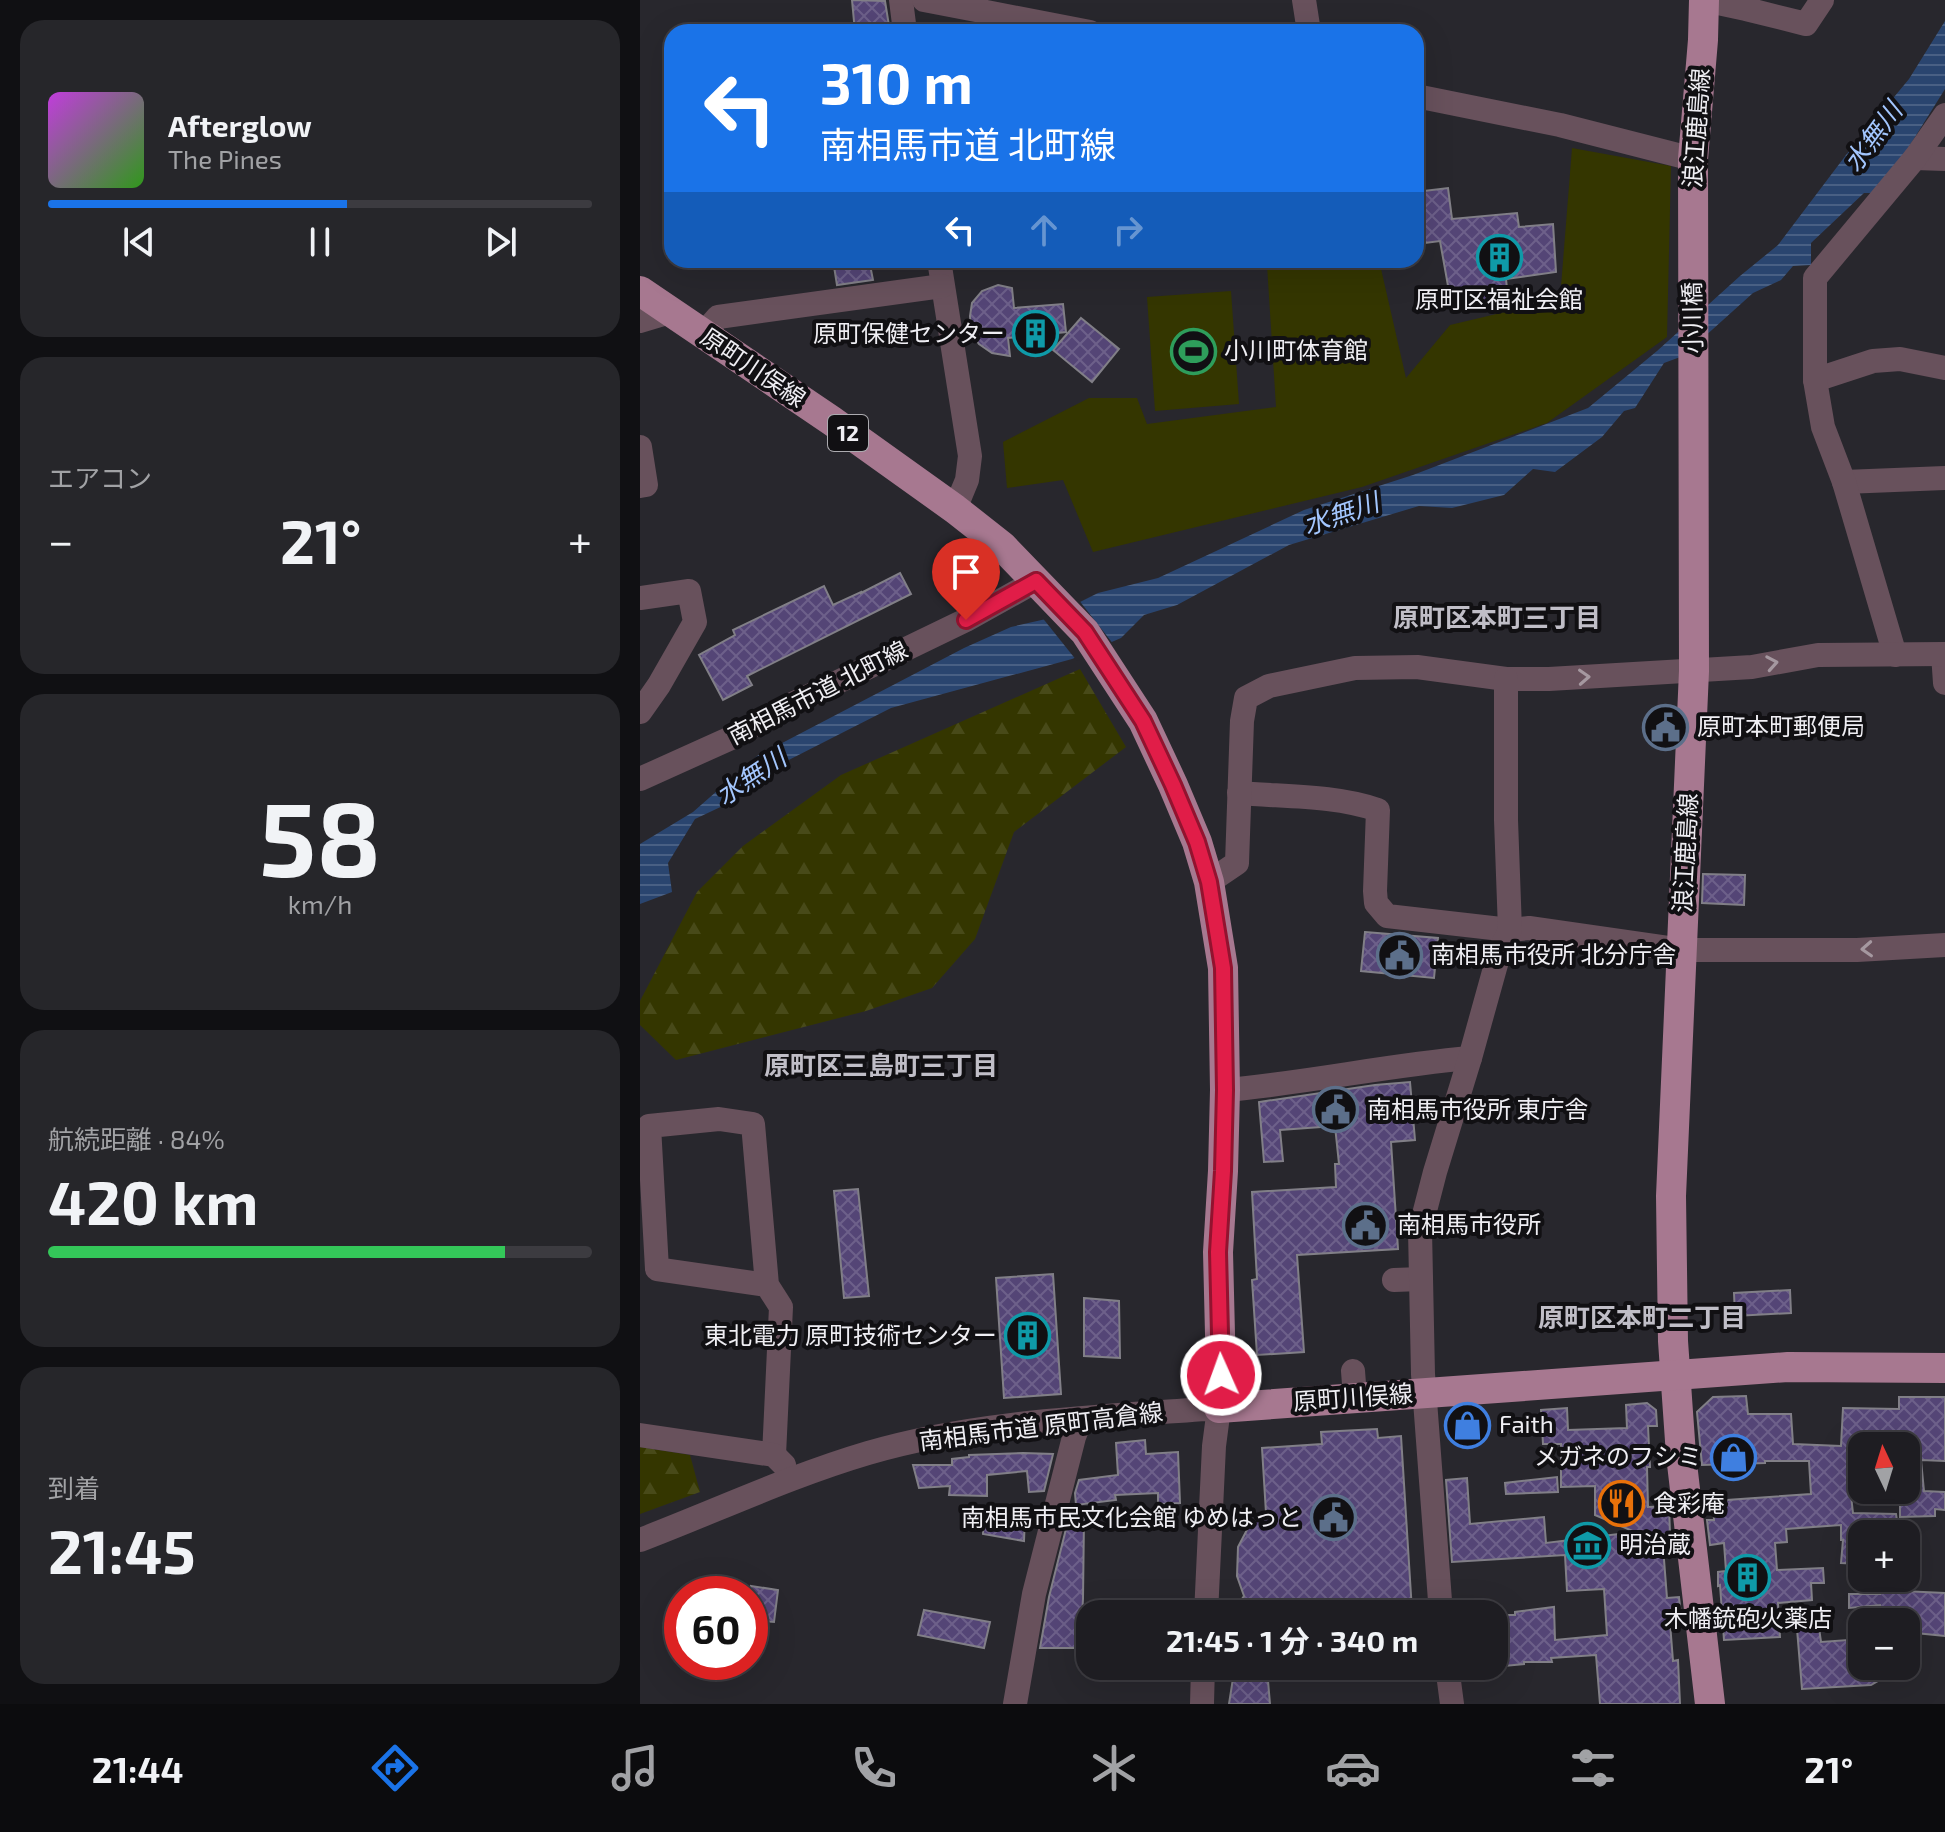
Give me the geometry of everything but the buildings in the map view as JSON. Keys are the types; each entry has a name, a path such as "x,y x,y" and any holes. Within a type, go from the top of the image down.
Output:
{"main road":[{"name":"浪江鹿島線","path":"1692,256 1693,159 1704,0"},
{"name":"小川橋","path":"1692,256 1694,380"},
{"name":"原町川俣線","path":"640,291 832,421 1002,546 1085,632 1143,721 1197,842 1209,882 1223,968 1225,1090 1218,1252 1219,1408 1354,1384 1424,1394 1788,1367 1945,1368"},
{"name":"浪江鹿島線","path":"1694,380 1694,671 1671,1196 1671,1296 1681,1455 1710,1704"}],"street":[{"path":"901,0 904,24"},
{"path":"924,0 1048,24"},
{"path":"1304,0 1308,24"},
{"path":"1704,0 1748,4 1806,24 1822,0"},
{"path":"1424,98 1560,125 1693,159"},
{"path":"1895,655 1844,482 1823,427 1815,380 1815,278 1915,158 1945,115"},
{"path":"1915,158 1945,159"},
{"path":"940,268 970,456 967,480 955,509"},
{"path":"703,334 718,317 942,286"},
{"path":"640,321 670,312"},
{"path":"1815,380 1873,361 1900,359 1945,368"},
{"path":"640,447 646,485 640,486"},
{"path":"1844,482 1945,478"},
{"name":"南相馬市道 北町線","path":"640,779 731,738 808,696 1041,585"},
{"path":"640,598 689,591 695,622 640,712"},
{"path":"1209,882 1237,863 1242,721 1246,698 1269,686 1355,668 1417,667 1506,679 1752,667 1818,655 1944,654 1945,683"},
{"path":"1440,1600 1424,1394 1420,1230 1500,950 1510,930 1506,679"},
{"path":"1239,793 1322,799 1378,810 1376,903 1387,916 1510,930 1529,928 1682,950 1857,950 1945,945"},
{"path":"1225,1090 1470,1058"},
{"path":"767,1285 657,1269 649,1126 719,1119 753,1124 767,1285 781,1307 774,1455"},
{"path":"1394,1280 1421,1279"},
{"path":"1207,1600 1214,1446 1219,1408"},
{"name":"南相馬市道 原町高倉線","path":"640,1540 867,1453 927,1439 1081,1419 1219,1408"},
{"path":"1015,1704 1034,1594 1081,1419"},
{"path":"640,1435 774,1455 796,1478"},
{"path":"1202,1704 1203,1680"},
{"path":"1449,1680 1452,1704"}],"green space":[{"path":"1572,148 1671,166 1667,337 1547,423 1362,487 1093,552 1063,480 1007,488 1003,442 1089,398 1137,398 1147,424 1276,407 1267,268 1381,268 1406,378 1450,325 1560,299"},
{"name":"小川町体育館","path":"1231,291 1239,404 1155,411 1147,297"},
{"path":"1080,669 1126,747 1014,832 975,939 932,988 866,1011 676,1060 640,1025 640,1001 697,892 743,846 841,775"},
{"path":"640,1447 690,1455 700,1492 640,1514"}],"water":[{"name":"水無川","path":"1945,21 1945,89 1905,153 1871,193 1864,193 1811,243 1811,265 1793,266 1781,280 1753,293 1683,356 1664,363 1635,408 1624,411 1602,437 1555,472 1533,469 1504,495 1452,508 1419,506 1289,545 1177,605 1144,615 1121,638 1072,659 891,708 773,768 729,803 695,819 668,863 672,892 640,904 640,844 693,812 757,756 964,648 1011,627 1046,619 1098,593 1158,578 1304,510 1413,475 1588,408 1778,245 1909,79"}],"pier":[{"path":"1078,599 1114,645 1077,661 1041,616"}],"place":[{"name":"原町区福祉会館","path":"1499,258"},
{"name":"原町保健センター","path":"1036,334"},
{"name":"小川町体育館","path":"1193,351"},
{"name":"原町本町郵便局","path":"1666,727"},
{"name":"南相馬市役所 北分庁舎","path":"1400,955"},
{"name":"南相馬市役所 東庁舎","path":"1336,1110"},
{"name":"南相馬市役所","path":"1366,1225"},
{"name":"東北電力 原町技術センター","path":"1028,1336"},
{"name":"Faith","path":"1468,1425"},
{"name":"メガネのフシミ","path":"1733,1457"},
{"name":"食彩庵","path":"1622,1504"},
{"name":"南相馬市民文化会館 ゆめはっと","path":"1333,1518"},
{"name":"明治蔵","path":"1588,1545"},
{"name":"木幡銃砲火薬店","path":"1748,1577"}],"district":[{"name":"原町区本町三丁目","path":"1497,618"},
{"name":"原町区三島町三丁目","path":"881,1066"},
{"name":"原町区本町二丁目","path":"1642,1318"}],"route":[{"path":"966,620 1036,581 1085,632 1127,695 1143,721 1197,842 1209,882 1223,968 1225,1090 1218,1252 1221,1375"}]}
